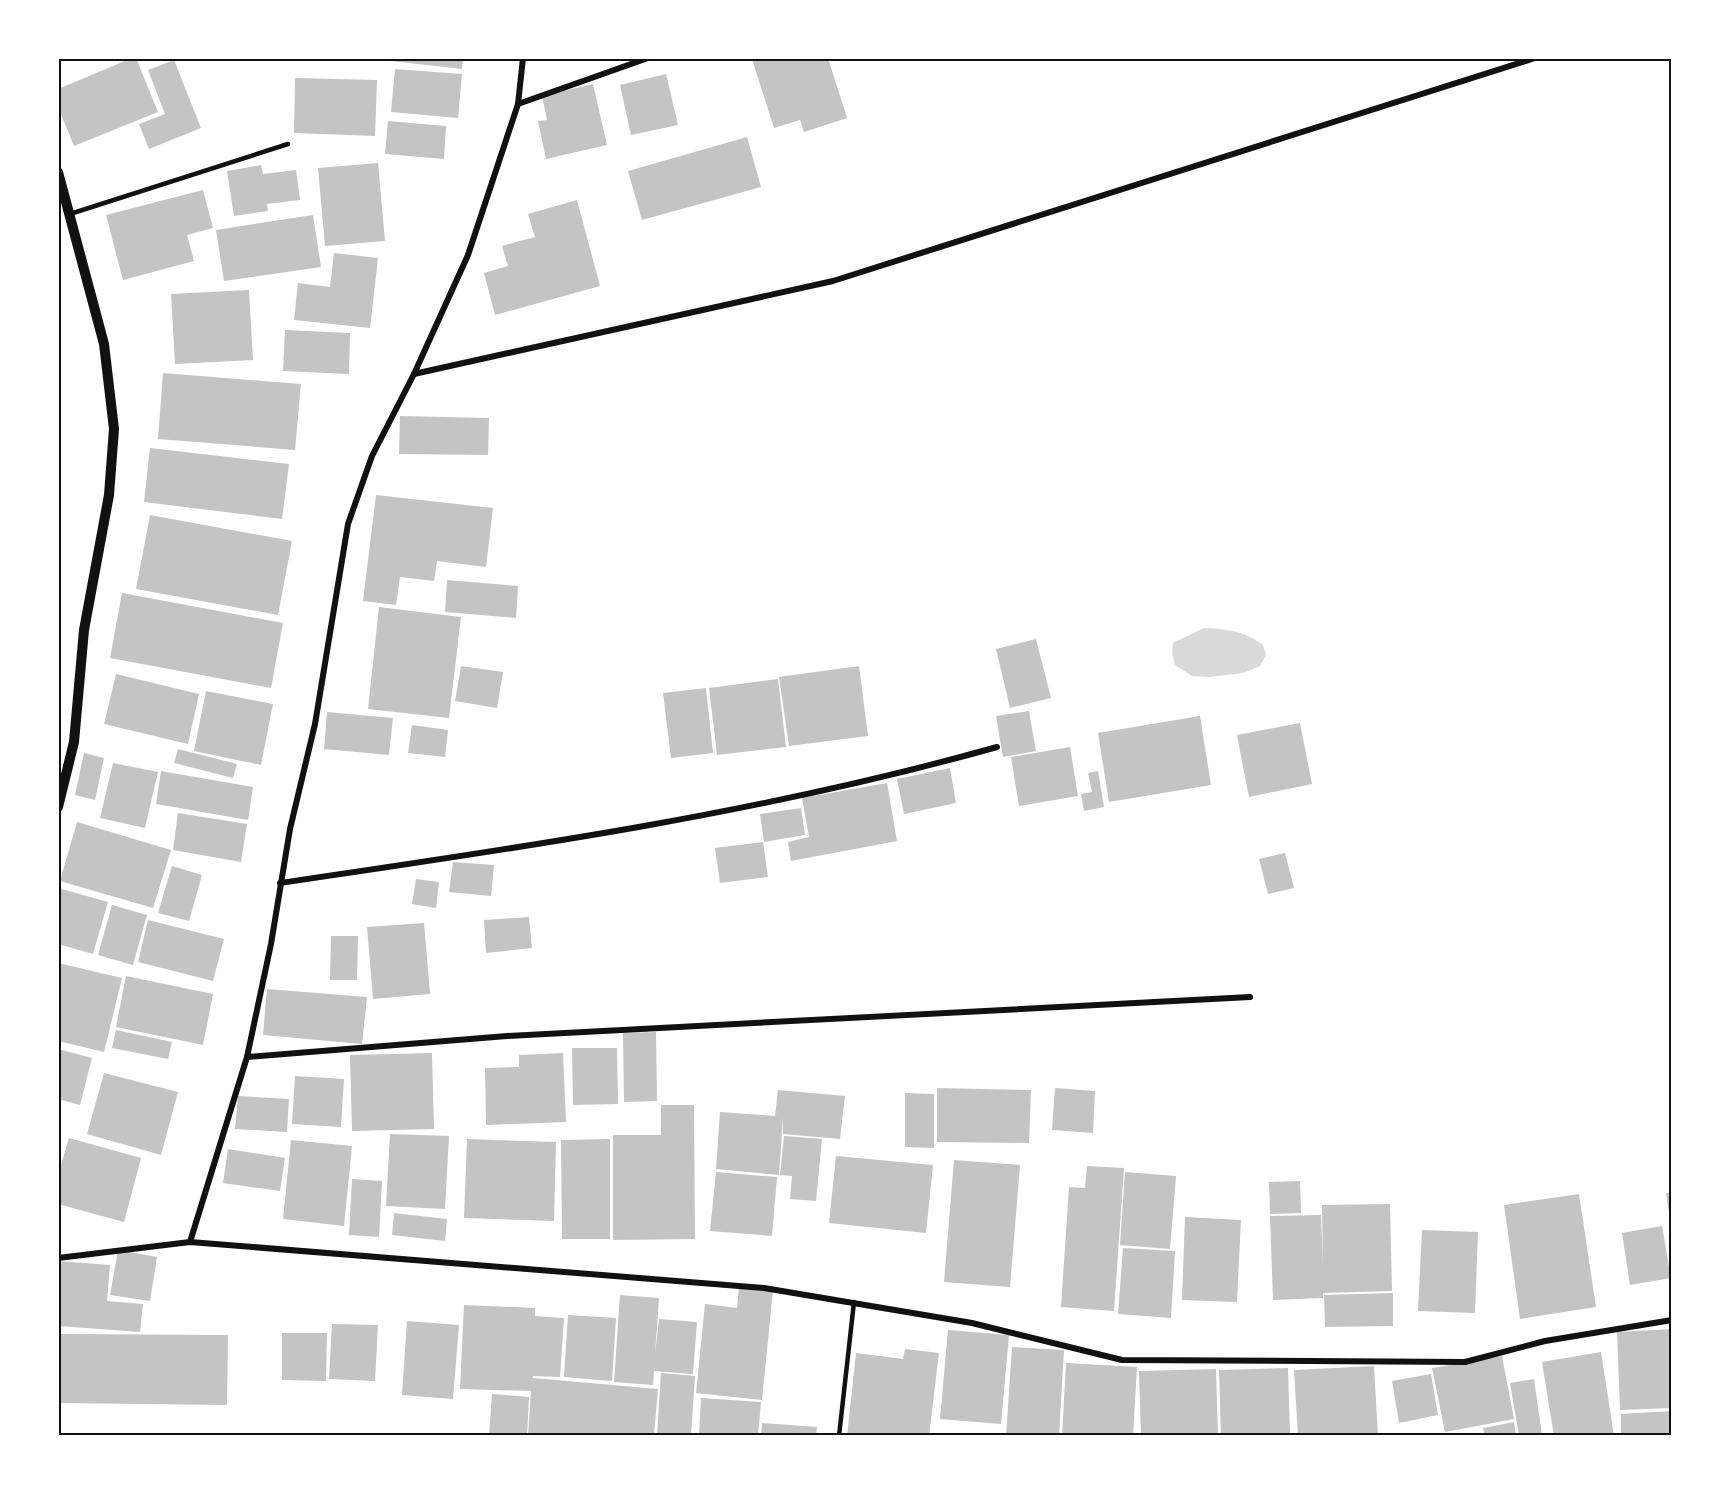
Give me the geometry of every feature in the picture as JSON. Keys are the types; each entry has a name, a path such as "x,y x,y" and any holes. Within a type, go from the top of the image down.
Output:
{"street":[{"path":"190,1242 247,1057 271,944 280,883 315,724 348,524 372,456 414,374 468,255 518,104 523,58"},
{"path":"518,104 648,58"},
{"path":"414,374 832,281 1535,58"},
{"path":"58,172 104,344 114,429 109,495 84,630 74,742 58,807"},
{"path":"280,883 416,863 729,810 931,766 997,747"},
{"path":"247,1057 519,1035 1250,997"},
{"path":"58,1258 190,1242 764,1288 972,1323 1122,1360 1465,1362 1545,1341 1671,1320"}],"lane":[{"path":"70,214 288,144"},
{"path":"839,1436 854,1302"}],"shaded area":[{"path":"1204,628 1235,632 1263,645 1266,655 1260,666 1243,673 1210,677 1192,676 1175,665 1172,652 1173,643"}],"building":[{"path":"136,58 158,112 74,146 58,107 58,89"},
{"path":"391,58 463,58 462,69 391,61"},
{"path":"828,58 847,118 804,132 800,120 774,128 752,59"},
{"path":"174,60 201,128 149,149 139,124 165,114 148,70"},
{"path":"395,69 462,74 458,118 391,112"},
{"path":"666,74 678,125 631,135 620,85"},
{"path":"295,78 377,80 375,136 294,133"},
{"path":"593,84 607,145 546,159 538,121 547,120 542,96"},
{"path":"388,121 446,126 444,159 385,154"},
{"path":"747,137 761,187 642,220 628,171"},
{"path":"378,163 385,241 325,246 318,168"},
{"path":"261,165 263,174 296,170 300,200 267,204 268,211 234,216 227,171"},
{"path":"203,190 213,228 187,235 194,261 123,280 106,215"},
{"path":"577,200 600,286 495,315 484,273 508,266 502,246 535,237 528,214"},
{"path":"313,215 321,267 224,281 216,230"},
{"path":"334,253 378,258 370,328 294,320 298,283 330,287"},
{"path":"249,290 253,360 175,364 171,294"},
{"path":"285,330 350,333 349,374 283,371"},
{"path":"163,373 301,384 295,450 158,439"},
{"path":"400,416 489,418 488,455 399,454"},
{"path":"150,448 289,464 282,519 144,502"},
{"path":"376,495 493,508 486,567 437,561 434,581 400,577 396,605 363,601"},
{"path":"150,515 292,541 278,615 136,589"},
{"path":"447,580 518,586 516,618 445,612"},
{"path":"122,593 283,623 271,688 110,658"},
{"path":"379,607 461,617 449,718 368,709"},
{"path":"1036,639 1051,698 1010,708 996,649"},
{"path":"461,666 503,672 497,708 455,701"},
{"path":"859,666 868,736 789,746 779,677"},
{"path":"116,674 199,694 188,744 104,724"},
{"path":"778,679 786,747 717,755 709,688"},
{"path":"706,688 713,753 671,758 663,693"},
{"path":"206,691 273,704 261,765 194,751"},
{"path":"1029,711 1036,751 1003,757 996,716"},
{"path":"327,712 393,718 389,755 324,749"},
{"path":"1200,716 1211,785 1109,802 1098,733"},
{"path":"1300,723 1312,784 1249,797 1237,735"},
{"path":"412,725 448,730 445,757 408,753"},
{"path":"1070,747 1078,796 1019,806 1011,757"},
{"path":"178,749 237,764 233,778 174,763"},
{"path":"84,753 104,758 95,800 75,795"},
{"path":"113,763 158,772 145,828 100,818"},
{"path":"950,768 956,803 904,814 897,779"},
{"path":"161,771 253,787 248,820 156,804"},
{"path":"1098,771 1104,807 1084,811 1081,794 1092,792 1088,773"},
{"path":"887,783 897,841 791,861 788,842 809,837 802,798"},
{"path":"801,808 805,835 764,842 760,814"},
{"path":"178,813 247,824 241,862 173,850"},
{"path":"77,822 171,850 153,908 60,881"},
{"path":"763,842 768,877 720,883 715,848"},
{"path":"1285,853 1294,888 1268,894 1259,859"},
{"path":"453,862 494,865 491,896 449,892"},
{"path":"172,866 202,875 189,921 158,913"},
{"path":"416,879 439,882 436,908 412,904"},
{"path":"58,888 108,902 93,954 58,944"},
{"path":"112,905 147,915 133,965 98,955"},
{"path":"529,917 532,948 486,953 484,920"},
{"path":"148,920 224,939 213,981 138,962"},
{"path":"424,923 430,994 373,999 367,927"},
{"path":"331,936 358,936 357,980 330,980"},
{"path":"58,963 122,978 104,1052 58,1041"},
{"path":"126,976 213,994 203,1045 116,1027"},
{"path":"267,989 367,997 362,1044 263,1035"},
{"path":"116,1030 172,1042 168,1059 112,1048"},
{"path":"656,1032 657,1101 624,1102 623,1033"},
{"path":"572,1048 617,1048 618,1104 573,1105"},
{"path":"58,1049 92,1058 80,1105 58,1099"},
{"path":"432,1053 434,1129 352,1131 350,1055"},
{"path":"563,1053 566,1122 486,1125 485,1068 519,1067 519,1055"},
{"path":"104,1073 178,1092 161,1155 87,1134"},
{"path":"295,1076 344,1079 341,1127 292,1124"},
{"path":"937,1088 1031,1090 1029,1143 937,1142"},
{"path":"1055,1088 1095,1091 1093,1133 1052,1130"},
{"path":"778,1090 845,1096 840,1139 783,1134 783,1117 779,1175 716,1169 720,1112 775,1116"},
{"path":"905,1093 934,1094 934,1148 905,1147"},
{"path":"238,1096 289,1099 287,1132 235,1129"},
{"path":"661,1105 694,1105 695,1239 613,1240 613,1135 661,1135"},
{"path":"390,1134 449,1136 445,1209 386,1206"},
{"path":"784,1136 822,1139 816,1201 790,1199 792,1176 780,1175"},
{"path":"69,1138 141,1158 124,1222 58,1204 58,1175"},
{"path":"467,1139 556,1142 554,1221 464,1218"},
{"path":"610,1139 610,1239 562,1239 561,1140"},
{"path":"291,1140 352,1146 344,1226 283,1219"},
{"path":"228,1149 285,1158 280,1191 223,1183"},
{"path":"836,1156 933,1165 926,1233 829,1223"},
{"path":"954,1160 1020,1165 1010,1287 944,1282"},
{"path":"1087,1166 1124,1168 1114,1311 1061,1307 1069,1187 1085,1188"},
{"path":"716,1172 777,1177 772,1236 710,1231"},
{"path":"1125,1172 1176,1176 1170,1249 1120,1245"},
{"path":"352,1179 382,1181 379,1237 349,1235"},
{"path":"1300,1181 1301,1213 1270,1214 1269,1182"},
{"path":"1666,1193 1672,1193 1672,1218 1670,1218"},
{"path":"1579,1194 1596,1307 1520,1319 1504,1205"},
{"path":"1390,1204 1392,1291 1323,1293 1323,1298 1273,1300 1270,1216 1321,1215 1323,1266 1322,1205"},
{"path":"394,1213 447,1219 445,1241 392,1235"},
{"path":"1185,1217 1241,1220 1237,1302 1182,1300"},
{"path":"1662,1226 1671,1278 1630,1285 1622,1233"},
{"path":"1422,1230 1478,1232 1475,1313 1418,1311"},
{"path":"1123,1248 1175,1251 1171,1318 1118,1314"},
{"path":"118,1250 157,1257 150,1301 110,1295"},
{"path":"58,1261 110,1265 107,1301 143,1304 140,1332 58,1326"},
{"path":"739,1286 773,1290 762,1400 696,1393 705,1304 737,1308"},
{"path":"1393,1293 1393,1326 1325,1327 1324,1295"},
{"path":"620,1295 659,1298 655,1355 659,1319 697,1322 693,1374 654,1371 653,1385 614,1382"},
{"path":"464,1305 535,1308 535,1316 564,1318 560,1377 533,1376 533,1378 658,1389 654,1436 528,1436 531,1391 460,1389"},
{"path":"568,1315 616,1318 612,1381 564,1377"},
{"path":"407,1321 459,1325 453,1399 402,1395"},
{"path":"332,1324 378,1325 375,1381 329,1379"},
{"path":"1672,1329 1672,1408 1620,1410 1617,1332"},
{"path":"948,1330 1009,1335 1001,1424 940,1419"},
{"path":"282,1333 327,1333 326,1381 282,1380"},
{"path":"58,1334 228,1335 227,1405 58,1403"},
{"path":"1012,1347 1064,1350 1059,1436 1006,1436"},
{"path":"905,1349 939,1353 929,1436 847,1436 856,1353 903,1359"},
{"path":"1601,1352 1614,1436 1554,1436 1542,1362"},
{"path":"1502,1356 1514,1419 1445,1432 1432,1368"},
{"path":"1066,1363 1137,1367 1133,1436 1062,1436"},
{"path":"1374,1366 1378,1436 1298,1436 1294,1370"},
{"path":"1288,1368 1290,1436 1221,1436 1219,1370"},
{"path":"1216,1369 1218,1436 1141,1436 1139,1371"},
{"path":"661,1373 695,1376 691,1436 657,1436"},
{"path":"1431,1374 1438,1415 1399,1423 1392,1381"},
{"path":"1534,1379 1542,1435 1519,1436 1510,1383"},
{"path":"492,1394 529,1397 527,1436 489,1436"},
{"path":"701,1398 761,1402 758,1436 699,1436"},
{"path":"1672,1411 1672,1436 1621,1436 1621,1414"},
{"path":"1514,1422 1516,1436 1485,1436 1483,1428"},
{"path":"762,1423 817,1427 816,1436 761,1436"}]}
